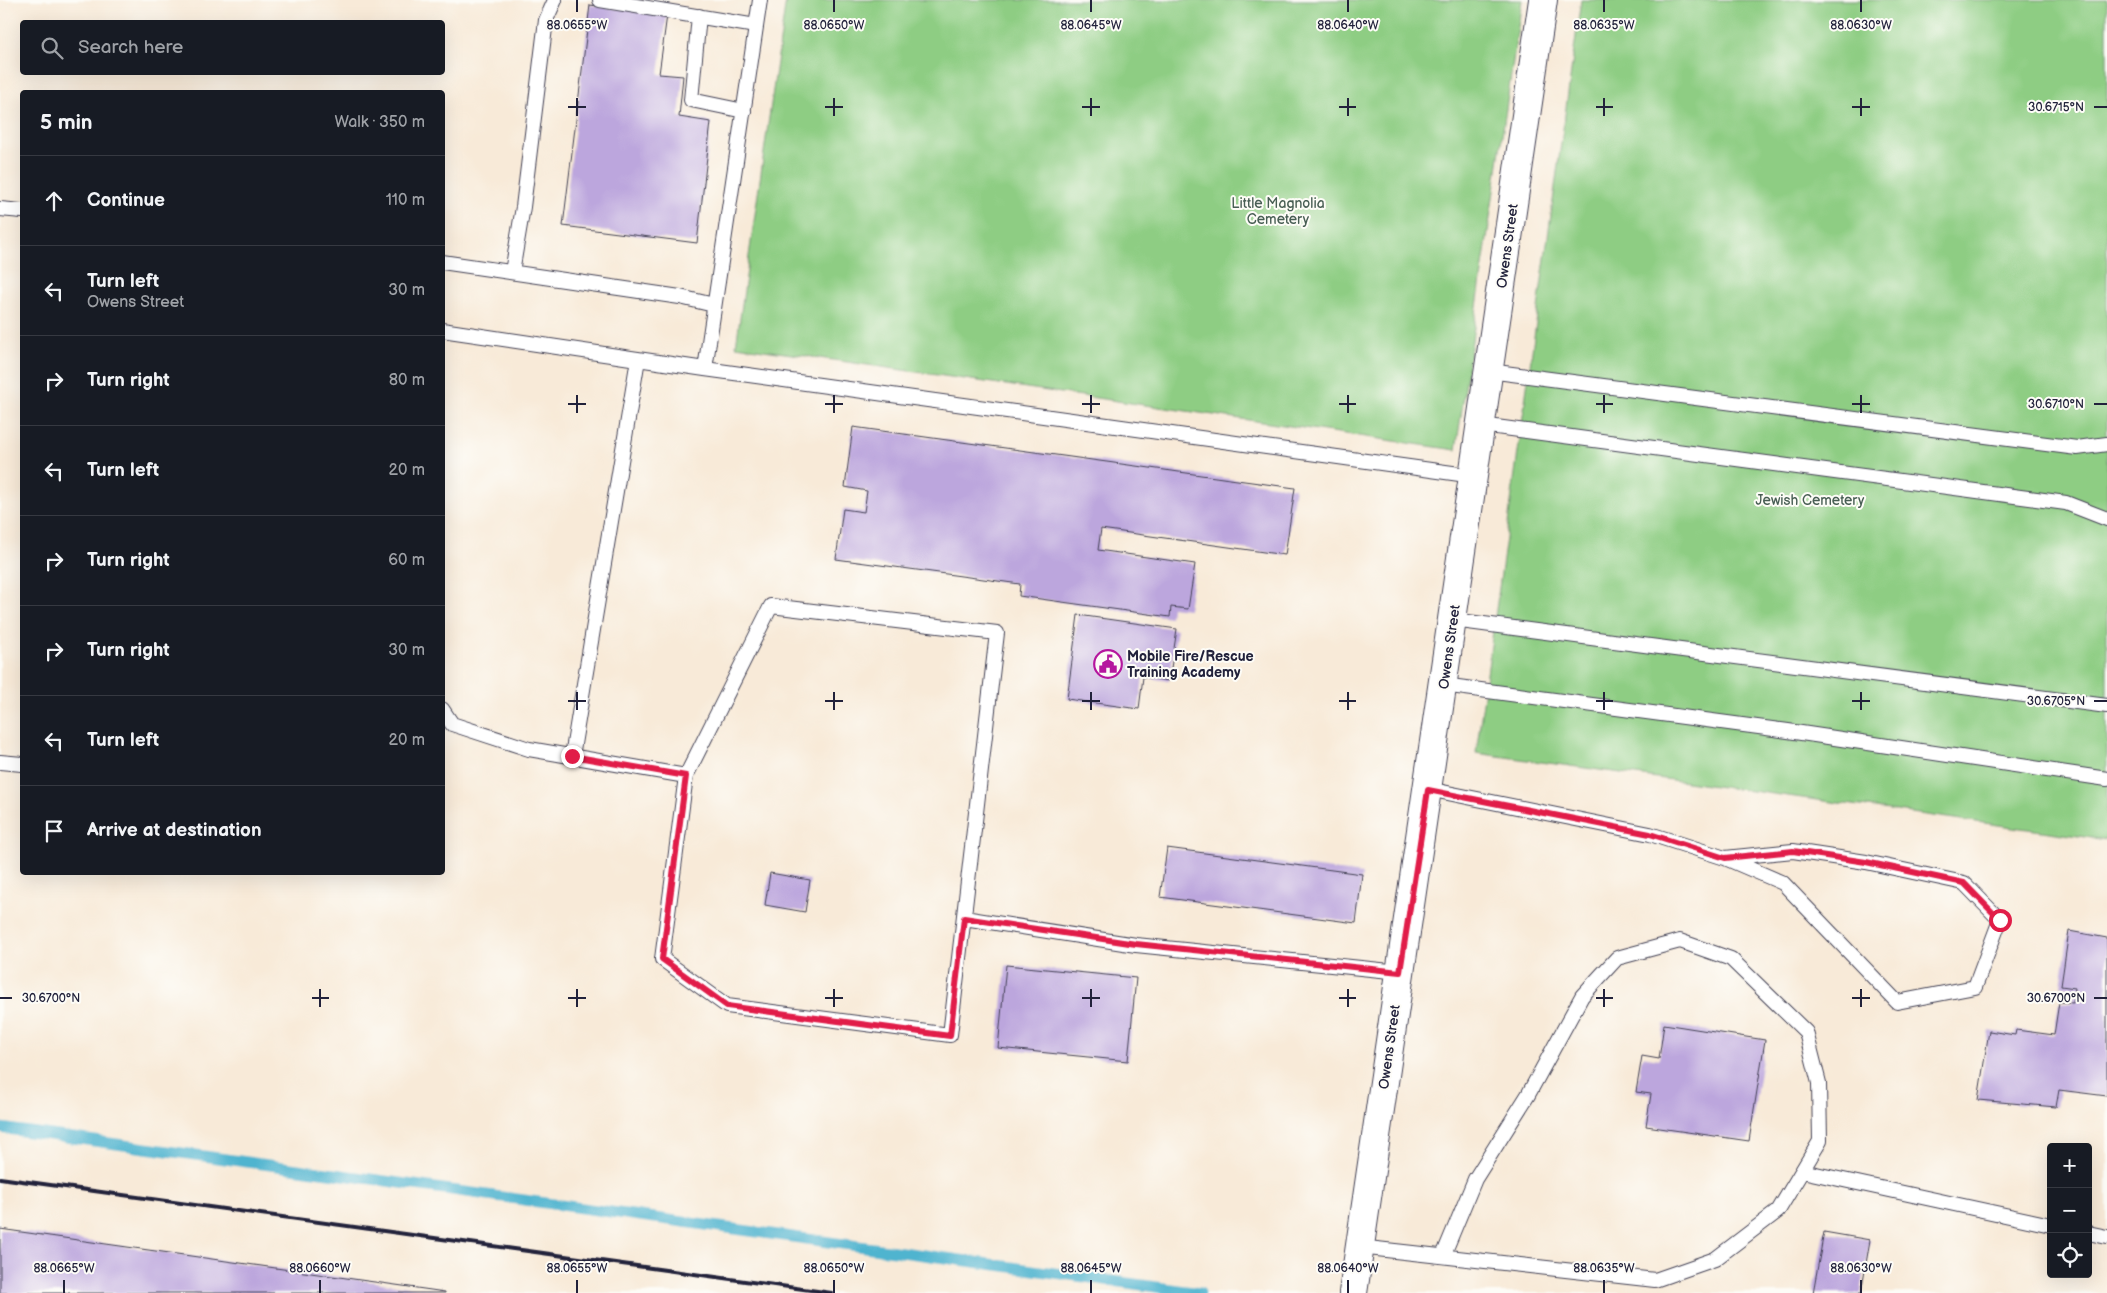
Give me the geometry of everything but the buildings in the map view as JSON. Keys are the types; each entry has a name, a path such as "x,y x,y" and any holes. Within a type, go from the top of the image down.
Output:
{"street":[{"name":"Owens Street","path":"1353,1293 1543,0"}],"lane":[{"path":"512,272 523,207 546,20 556,0"},
{"path":"600,0 756,26"},
{"path":"704,369 760,0"},
{"path":"699,16 691,100 744,111"},
{"path":"0,209 20,211"},
{"path":"445,262 680,297 714,305"},
{"path":"445,330 704,369 1474,476"},
{"path":"572,756 638,359"},
{"path":"1489,371 2077,448 2107,444"},
{"path":"1481,425 2066,503 2107,519"},
{"path":"771,606 997,633 964,918 950,1036 727,1006 662,959 686,776 771,606"},
{"path":"1453,620 2107,706"},
{"path":"1443,685 1788,731 2107,779"},
{"path":"445,713 452,724 529,749 686,776"},
{"path":"0,762 20,764"},
{"path":"1428,790 1650,834 1725,858 1783,883 1897,1002 1975,987 2000,920 1964,883 1866,862 1793,851 1725,858"},
{"path":"964,918 1136,944 1400,972"},
{"path":"1359,1247 1655,1280 1715,1260 1778,1211 1820,1141 1818,1083 1806,1032 1731,959 1680,941 1617,958 1582,996 1528,1096 1475,1179 1443,1256"},
{"path":"1802,1171 2047,1224"},
{"path":"2092,1234 2107,1237"}],"green space":[{"name":"Little Magnolia Cemetery","path":"786,0 1522,0 1456,450 736,346"},
{"name":"Jewish Cemetery","path":"1581,0 2107,0 2107,840 1476,753"}],"waterway":[{"path":"0,1128 1200,1293"}],"railway":[{"path":"0,1178 832,1293"}],"place":[{"name":"Mobile Fire/Rescue Training Academy","path":"1108,664"}],"route":[{"path":"572,756 686,776 662,959 727,1006 950,1036 964,918 1136,944 1400,972 1428,790 1650,834 1725,858 1793,851 1866,862 1964,883 2000,920"}]}
